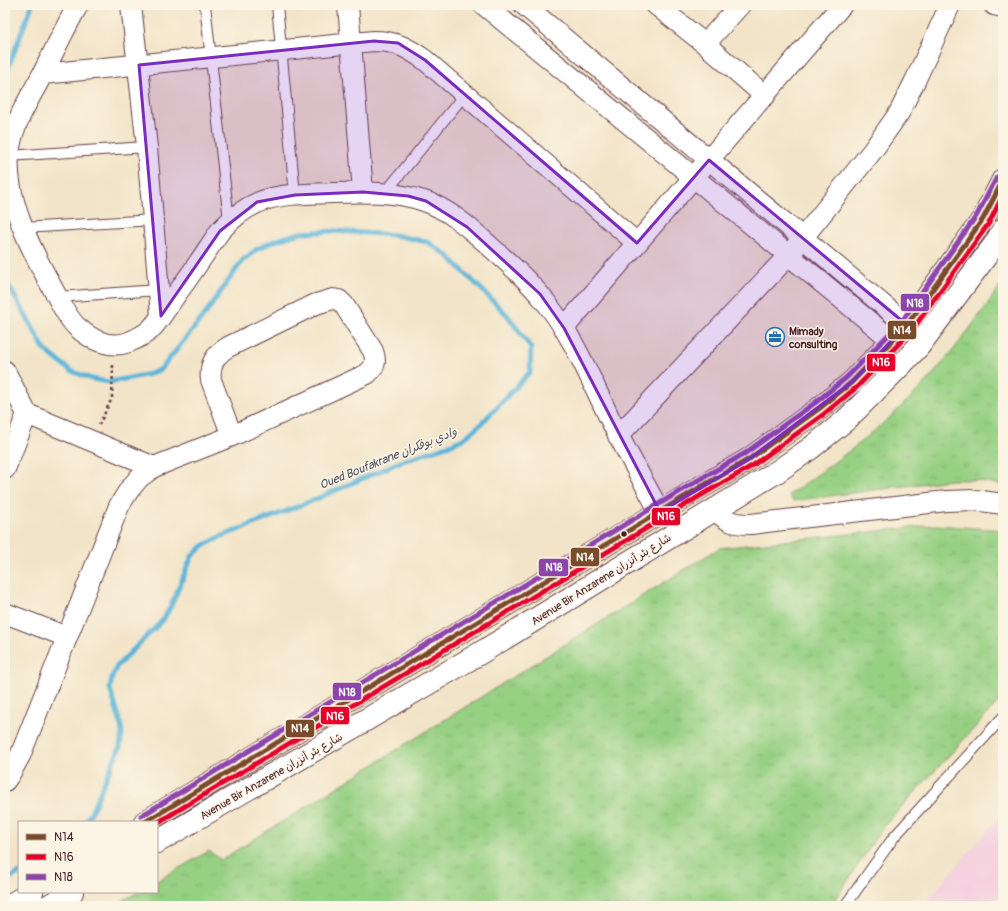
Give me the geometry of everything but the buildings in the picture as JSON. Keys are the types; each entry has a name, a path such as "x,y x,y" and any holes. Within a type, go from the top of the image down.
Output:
{"main road":[{"path":"147,821 748,460 820,408 852,382 900,333 982,219 1003,180"},
{"name":"Avenue Bir Anzarene شارع بئر أنزران","path":"158,841 477,655 778,471 811,448 846,420 863,404 919,346 995,244 1003,230"},
{"path":"9,906 30,893"},
{"path":"48,906 70,893"}],"street":[{"path":"78,5 25,107 13,133 8,156 12,192 29,246 66,314 89,338 102,343 128,343 149,330 161,316 220,231 229,221 257,202 273,197 363,192 408,196 426,201 447,212 467,227 508,262 540,294 564,328 618,436 660,512"},
{"path":"131,5 139,65 147,147 161,316"},
{"path":"348,5 363,192"},
{"path":"484,5 789,255 900,333"},
{"path":"524,5 802,239 900,333"},
{"path":"656,5 705,44 765,96"},
{"path":"705,44 740,5"},
{"path":"564,328 842,5"},
{"path":"618,436 789,255 873,150 899,113 916,81 950,5"},
{"path":"994,5 1003,7"},
{"path":"43,74 350,43 380,41 398,43 425,60 637,243"},
{"path":"5,781 20,756 119,506 139,478 154,467 232,436 367,374 372,370 376,363 374,351 344,305 338,300 333,299 316,304 220,352 215,358 210,371 211,380 232,436"},
{"path":"7,378 27,414 154,467"},
{"path":"5,469 27,414"},
{"path":"714,509 726,520 737,524 751,524 946,501 974,500 1003,504"},
{"path":"5,613 67,637"}],"lane":[{"path":"205,5 229,221"},
{"path":"277,5 295,195"},
{"path":"385,193 465,94"},
{"path":"8,156 147,147"},
{"path":"23,228 153,220"},
{"path":"57,297 159,290"},
{"path":"845,906 894,837 1003,717"}],"path":[{"path":"91,441 112,398 113,363"}],"highlighted area":[{"path":"374,41 398,43 425,60 637,243 709,160 907,325 852,382 748,460 660,512 564,328 540,294 467,227 426,201 408,196 363,192 295,195 257,202 220,231 161,316 139,65"}],"shaded area":[{"path":"1003,812 1003,906 923,906"}],"green space":[{"path":"1003,282 1003,485 974,480 950,480 793,501 789,495 862,441 890,417 931,377 944,362"},
{"path":"935,525 1003,530 1003,697 883,827 831,906 114,906 136,893 158,893 158,880 209,851 221,860 719,548"}],"waterway":[{"name":"Oued Boufakrane وادي بوفكران","path":"5,76 32,5"},
{"name":"Oued Boufakrane وادي بوفكران","path":"5,279 45,350 71,371 92,379 109,382 150,374 161,369 206,313 242,261 257,249 274,241 300,233 335,231 395,235 427,242 447,255 508,316 531,348 530,372 480,425 463,439 402,461 314,500 220,537 203,546 192,556 171,606 163,620 117,666 112,677 110,689 121,724 122,734 120,747 90,815 86,821"},
{"name":"Oued Boufakrane وادي بوفكران","path":"5,881 18,874"}],"transit line":[{"name":"N18","path":"141,816 744,454 816,402 847,377 902,321 977,215 997,177"},
{"name":"N14","path":"147,821 748,460 820,408 852,382 907,325 983,219 1003,180"},
{"name":"N16","path":"158,822 752,466 824,414 857,387 913,329 989,223 1003,195"}],"place":[{"name":"Mimady consulting","path":"775,337"}]}
